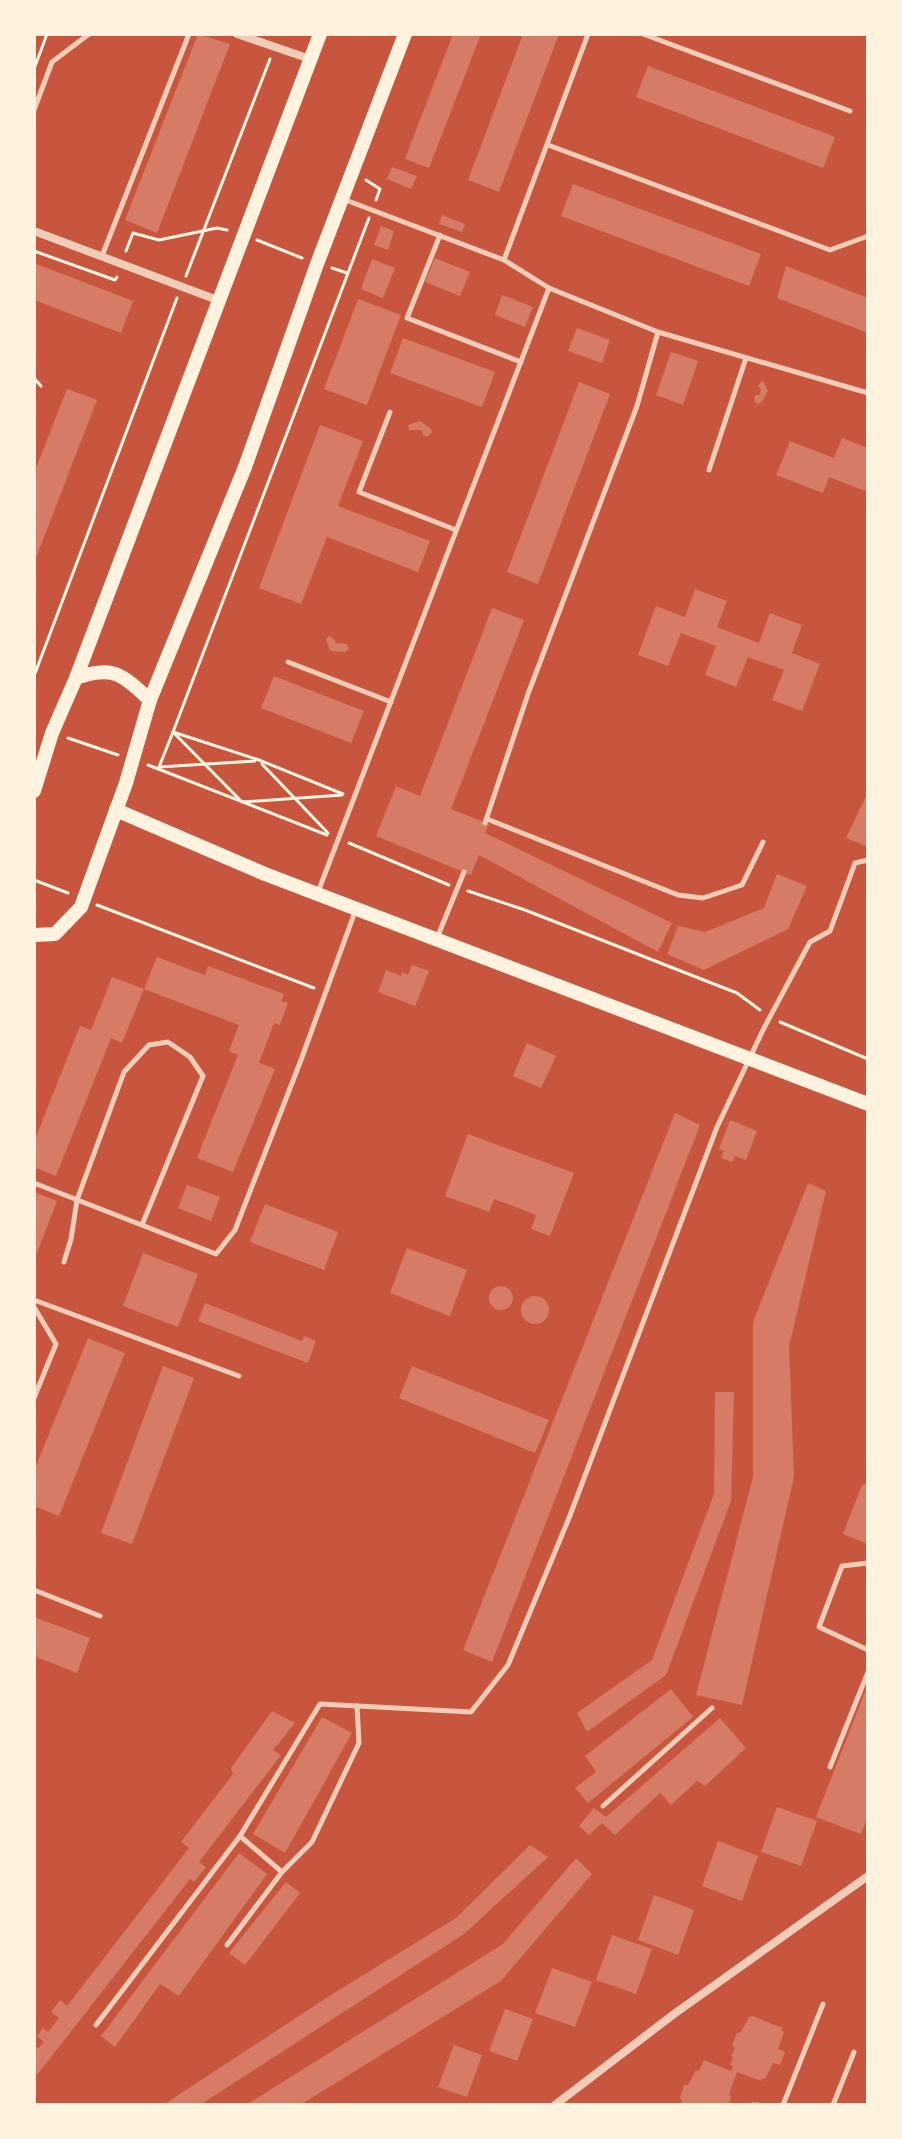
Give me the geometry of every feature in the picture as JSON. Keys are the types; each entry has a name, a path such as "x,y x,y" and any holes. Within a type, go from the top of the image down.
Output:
{"main road":[{"path":"34,788 52,733 76,678 320,34"},
{"path":"34,935 55,934 84,900 133,760 150,700 245,467 317,264 405,34"},
{"path":"76,678 99,670 123,676 150,700"},
{"path":"116,810 265,874 868,1104"}],"street":[{"path":"237,34 310,59"},
{"path":"34,231 220,301"},
{"path":"555,2105 674,2014 868,1876"}],"lane":[{"path":"34,110 52,62 89,34"},
{"path":"102,256 189,34"},
{"path":"504,260 588,34"},
{"path":"643,34 850,111"},
{"path":"548,145 830,250 868,236"},
{"path":"342,199 504,260 549,288 658,332 868,393"},
{"path":"440,235 407,318 521,362"},
{"path":"318,893 549,288"},
{"path":"658,332 637,406 528,694 486,821 678,895 703,898 742,885 763,842"},
{"path":"709,470 746,358"},
{"path":"390,412 359,492 456,530"},
{"path":"288,662 391,702"},
{"path":"96,2025 240,1836 320,1704 471,1712 508,1665 575,1503 717,1127 769,1017 810,942 830,931 855,863 868,860"},
{"path":"437,939 464,872"},
{"path":"34,1183 216,1254 235,1230 357,908"},
{"path":"64,1262 77,1200 124,1072 149,1045 168,1042 190,1057 203,1076 142,1225"},
{"path":"34,1300 239,1376"},
{"path":"34,1307 56,1344 34,1398"},
{"path":"868,1563 842,1566 819,1627 868,1650"},
{"path":"34,1590 100,1616"},
{"path":"830,1767 868,1672"},
{"path":"227,1945 282,1872 312,1842 359,1743 357,1706"},
{"path":"603,1806 712,1708"},
{"path":"240,1836 282,1872"},
{"path":"783,2105 823,2004"},
{"path":"833,2105 854,2052"}],"path":[{"path":"34,69 47,34"},
{"path":"34,676 275,47"},
{"path":"159,767 372,210"},
{"path":"34,251 115,280 133,233 159,240 217,228 245,235 317,264"},
{"path":"34,378 41,386"},
{"path":"173,732 259,760 346,795 242,802 173,732"},
{"path":"52,733 133,760 330,836 259,760"},
{"path":"151,767 259,760"},
{"path":"338,839 458,888 525,910 737,993 769,1017 807,1036 868,1059"},
{"path":"34,880 326,993"}],"building":[{"path":"198,34 230,44 157,233 125,220"},
{"path":"453,34 481,34 429,168 405,159"},
{"path":"523,34 559,34 499,192 468,180"},
{"path":"648,66 835,137 823,168 636,97"},
{"path":"392,167 417,176 411,189 387,179"},
{"path":"573,184 761,254 749,286 561,216"},
{"path":"442,215 465,224 462,232 439,224"},
{"path":"381,226 394,231 388,250 374,245"},
{"path":"435,258 470,272 460,296 425,282"},
{"path":"372,259 395,268 383,298 361,289"},
{"path":"34,263 133,301 121,333 34,300"},
{"path":"786,266 868,298 868,333 777,298"},
{"path":"502,295 533,307 525,327 495,315"},
{"path":"358,299 401,315 367,405 324,389"},
{"path":"577,328 610,340 602,363 568,351"},
{"path":"403,338 495,372 482,407 390,373"},
{"path":"671,352 698,361 683,405 656,395"},
{"path":"763,380 768,391 762,402 757,404 755,395 759,395 761,390 758,386"},
{"path":"579,382 610,394 538,584 507,572"},
{"path":"67,389 97,400 34,563 34,473"},
{"path":"420,421 431,429 427,437 422,430 409,430 408,425"},
{"path":"320,425 363,441 338,506 430,541 418,572 327,537 301,604 259,588"},
{"path":"842,438 868,448 868,492 829,477 823,493 776,475 790,441 834,458"},
{"path":"695,589 727,601 717,627 759,643 770,613 802,625 792,653 820,664 802,711 772,700 784,670 748,657 736,687 705,675 716,646 681,633 668,666 638,655 656,606 685,617"},
{"path":"492,608 524,620 451,809 489,824 485,833 672,923 658,952 479,855 471,875 376,836 396,786 420,796"},
{"path":"329,636 336,643 347,644 349,649 345,652 330,651 326,639"},
{"path":"274,676 364,711 351,743 261,708"},
{"path":"868,792 868,847 846,838"},
{"path":"777,874 807,886 788,929 704,970 667,954 678,926 705,932 764,908"},
{"path":"157,957 205,975 208,966 284,994 281,1001 288,1003 280,1025 274,1023 259,1063 275,1069 233,1172 197,1158 238,1055 229,1051 239,1025 144,989"},
{"path":"412,965 429,971 415,1006 378,992 386,970 401,976 402,972 408,975"},
{"path":"112,977 144,989 122,1043 111,1038 56,1176 34,1167 34,1142 80,1026 91,1030"},
{"path":"527,1043 556,1056 541,1088 513,1076"},
{"path":"675,1113 700,1125 492,1662 463,1650"},
{"path":"730,1120 757,1131 746,1160 735,1156 732,1162 721,1158 724,1151 719,1149"},
{"path":"468,1134 574,1173 550,1236 531,1229 536,1215 494,1199 489,1212 445,1196"},
{"path":"808,1183 826,1191 789,1346 794,1477 742,1705 696,1695 753,1477 753,1322"},
{"path":"187,1185 220,1197 211,1221 178,1208"},
{"path":"34,1192 57,1201 37,1253 34,1252"},
{"path":"265,1204 338,1232 324,1270 250,1242"},
{"path":"407,1248 467,1270 450,1316 390,1293"},
{"path":"143,1253 198,1274 178,1327 123,1306"},
{"path":"496,1286 506,1286 513,1293 513,1303 506,1310 496,1310 489,1303 489,1293"},
{"path":"535,1296 545,1300 549,1310 545,1320 535,1324 525,1320 521,1310 525,1300"},
{"path":"205,1303 302,1341 304,1336 316,1341 308,1363 198,1321"},
{"path":"88,1338 125,1353 59,1516 34,1506 34,1471"},
{"path":"163,1366 194,1378 132,1544 101,1533"},
{"path":"412,1366 549,1420 535,1453 399,1398"},
{"path":"715,1392 734,1392 731,1501 666,1675 587,1732 577,1713 652,1660 714,1494"},
{"path":"868,1483 867,1544 843,1534 862,1485"},
{"path":"34,1617 90,1638 77,1673 34,1656"},
{"path":"868,1684 868,1816 861,1834 816,1817"},
{"path":"671,1689 693,1717 588,1803 575,1788 596,1772 585,1756"},
{"path":"272,1711 295,1723 273,1750 281,1755 199,1862 206,1867 194,1882 190,1879 37,2075 34,2073 34,2045 38,2048 44,2042 37,2036 43,2028 48,2032 59,2018 51,2012 60,2000 67,2006 189,1848 181,1842 233,1774 231,1768"},
{"path":"322,1717 352,1733 285,1853 253,1834"},
{"path":"720,1718 746,1748 705,1786 697,1781 671,1805 660,1793 615,1835 602,1823 589,1835 579,1826 594,1808 606,1817"},
{"path":"777,1807 817,1821 801,1866 761,1852"},
{"path":"718,1841 758,1856 742,1901 702,1886"},
{"path":"530,1845 548,1857 464,1934 200,2105 163,2105 334,1993 456,1918"},
{"path":"239,1853 267,1874 179,1996 160,1984 115,2047 101,2036"},
{"path":"576,1858 592,1874 501,1981 300,2105 246,2105 503,1944"},
{"path":"286,1882 300,1893 245,1965 229,1953"},
{"path":"654,1895 694,1910 678,1955 638,1940"},
{"path":"612,1935 652,1949 636,1994 596,1980"},
{"path":"552,1968 592,1982 575,2027 535,2013"},
{"path":"505,2009 533,2019 517,2061 489,2051"},
{"path":"753,2016 782,2028 784,2032 778,2049 785,2052 780,2065 773,2063 761,2081 737,2072 728,2105 680,2105 684,2085 688,2085 704,2060 731,2071 731,2056 735,2048 732,2045 737,2033"},
{"path":"454,2045 482,2055 467,2097 438,2087"}]}
